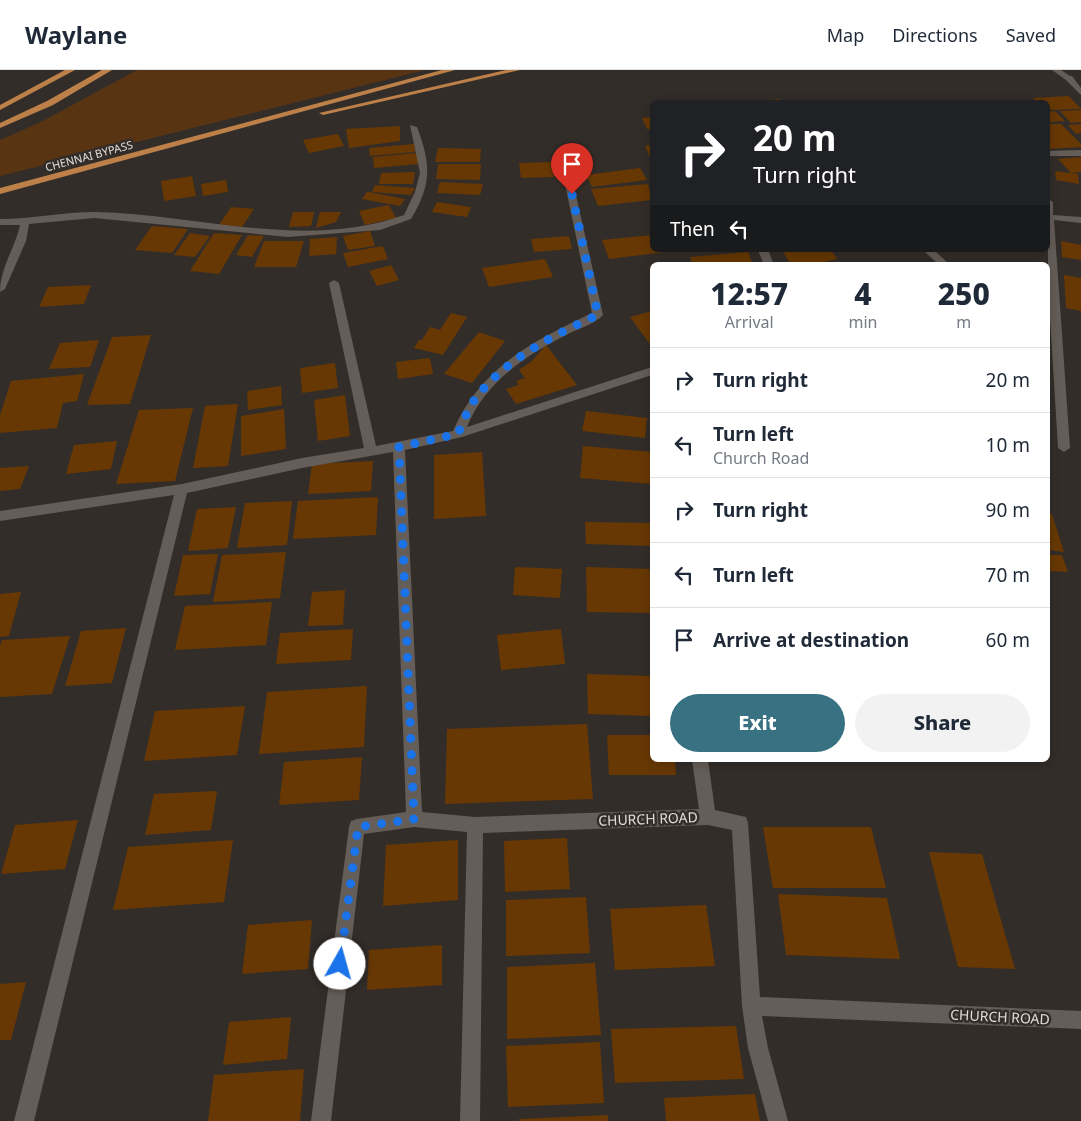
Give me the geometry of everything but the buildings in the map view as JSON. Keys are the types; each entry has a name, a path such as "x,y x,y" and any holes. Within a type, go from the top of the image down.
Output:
{"highway":[{"path":"0,108 71,70"},
{"path":"0,126 50,103 108,70"},
{"path":"183,142 451,70"},
{"path":"183,142 516,70"},
{"name":"CHENNAI BYPASS","path":"0,191 183,142"}],"street":[{"path":"1056,70 1069,78 1081,93"},
{"path":"0,222 25,222 94,215 288,234 331,232 380,226 408,217 424,186 425,159 414,127"},
{"path":"1050,154 1081,152"},
{"path":"458,434 474,400 517,358 568,328 598,315 564,160"},
{"path":"1064,448 1050,282 1050,217 1081,220"},
{"path":"0,289 21,241 25,222"},
{"path":"930,252 942,262"},
{"path":"334,283 371,453"},
{"path":"0,516 182,489 302,463 371,453 458,434 650,372"},
{"path":"399,447 414,819"},
{"path":"24,1121 182,489"},
{"path":"700,762 708,817"},
{"name":"CHURCH ROAD","path":"321,1121 358,827 414,819 475,825 708,817 740,823 751,1006 1081,1020"},
{"path":"470,1121 475,825"},
{"path":"751,1006 758,1048 778,1121"}],"shaded area":[{"path":"137,70 425,70 0,176 0,140 41,122"}],"route":[{"path":"340,964 358,827 414,819 399,447 458,434 474,400 487,385 517,358 568,328 598,315 572,194"}]}
